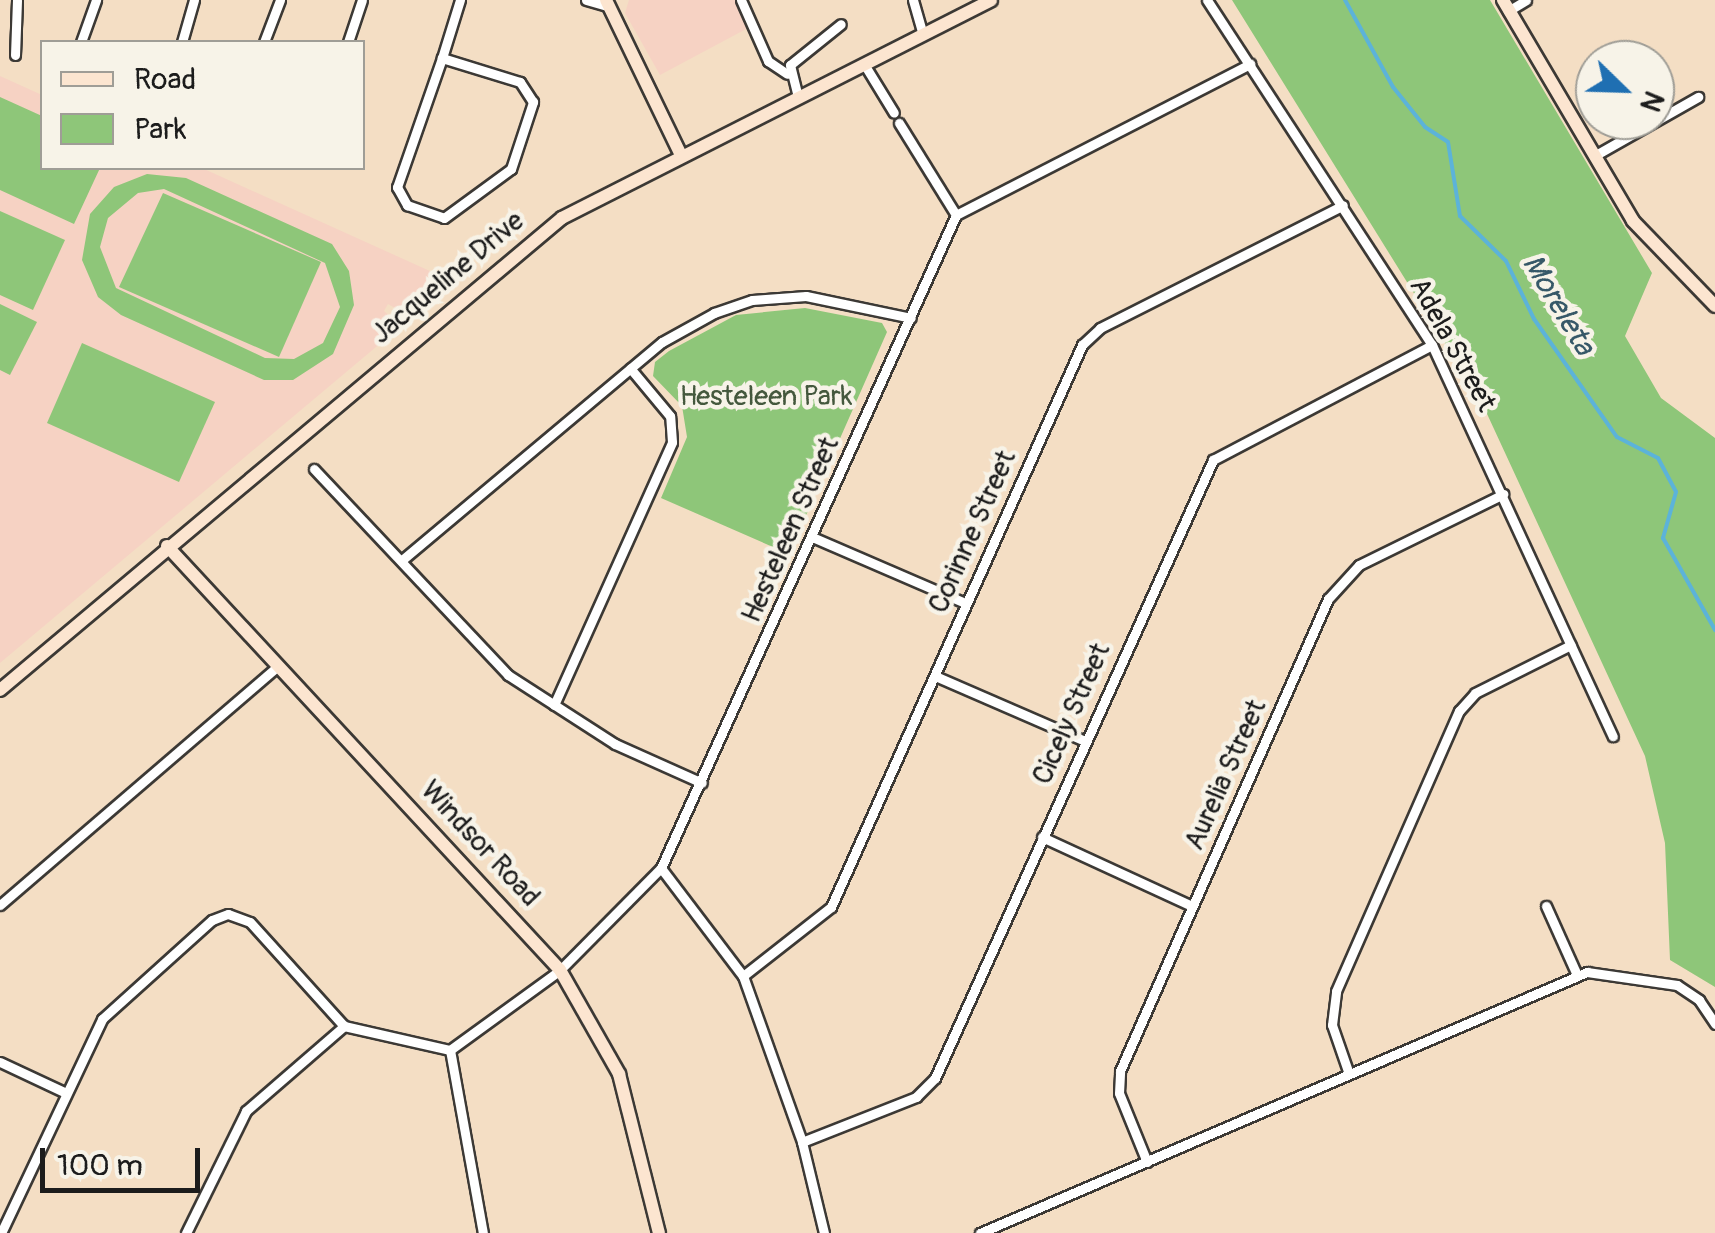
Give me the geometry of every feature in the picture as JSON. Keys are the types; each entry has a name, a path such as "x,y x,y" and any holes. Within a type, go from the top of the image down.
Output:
{"street":[{"path":"15,55 17,0"},
{"path":"83,40 96,0"},
{"path":"183,40 194,0"},
{"path":"265,40 280,0"},
{"path":"349,40 362,0"},
{"path":"442,58 520,82 533,102 510,170 470,206 444,218 407,204 398,187 460,0"},
{"path":"586,0 605,2 681,155"},
{"path":"740,0 768,61 787,74 798,97"},
{"path":"913,0 923,34"},
{"name":"Jacqueline Drive","path":"0,690 537,236 681,155 991,0"},
{"name":"Adela Street","path":"1207,0 1432,345 1613,736"},
{"path":"1526,0 1505,6 1633,221 1715,306"},
{"path":"787,74 812,43 842,24"},
{"path":"864,64 956,215 1250,64"},
{"path":"1594,156 1698,97"},
{"name":"Corinne Street","path":"743,976 830,907 1088,336 1343,206"},
{"name":"Hesteleen Street","path":"450,1050 560,970 661,868 956,215"},
{"path":"402,560 630,368 688,327 752,300 817,297 911,318"},
{"name":"Cicely Street","path":"802,1142 927,1089 1213,460 1432,345"},
{"path":"554,706 672,442 670,416 630,368"},
{"path":"314,469 498,666 615,744 702,783"},
{"name":"Aurelia Street","path":"1146,1162 1119,1093 1120,1071 1338,582 1503,494"},
{"path":"812,537 965,602"},
{"name":"Windsor Road","path":"167,546 560,970 619,1074 659,1233"},
{"path":"1350,1074 1332,1025 1336,991 1459,711 1474,693 1570,645"},
{"path":"0,905 277,667"},
{"path":"935,676 1084,741"},
{"path":"1042,837 1192,906"},
{"path":"661,868 743,976 802,1142 824,1233"},
{"path":"1546,906 1577,975"},
{"path":"0,1233 64,1092 114,1002 228,914 250,922 344,1026 450,1050 483,1233"},
{"path":"980,1233 1577,975 1605,970 1657,980 1699,1000 1715,1024"},
{"path":"186,1233 246,1111 344,1026"},
{"path":"0,1062 64,1092"}],"shaded area":[{"path":"629,0 735,0 748,28 660,75 625,13"},
{"path":"0,76 40,94 40,170 206,170 452,281 411,317 388,304 384,311 401,326 0,663"}],"green space":[{"path":"1232,0 1490,0 1652,273 1625,336 1661,398 1715,438 1715,987 1670,960 1665,843 1645,756 1482,403"},
{"path":"0,97 40,115 40,170 99,170 74,224 0,190"},
{"path":"147,174 186,178 332,244 349,271 354,305 333,354 293,380 264,380 121,315 98,297 82,260 90,214 114,187","holes":["164,189 325,263 340,307 323,343 294,359 265,358 116,288 100,247 108,218 138,193"]},
{"path":"163,193 321,262 279,357 119,287"},
{"path":"0,211 65,240 33,310 0,295"},
{"path":"0,304 37,322 10,375 0,370"},
{"name":"Hesteleen Park","path":"805,308 882,323 887,332 789,554 661,498 687,437 682,406 653,376 655,362 669,351 736,315"},
{"path":"82,343 215,402 179,482 47,423"}],"waterway":[{"name":"Moreleta","path":"1345,0 1393,87 1425,127 1448,142 1460,216 1506,261 1534,319 1617,437 1658,458 1676,492 1663,538 1715,630"}]}
